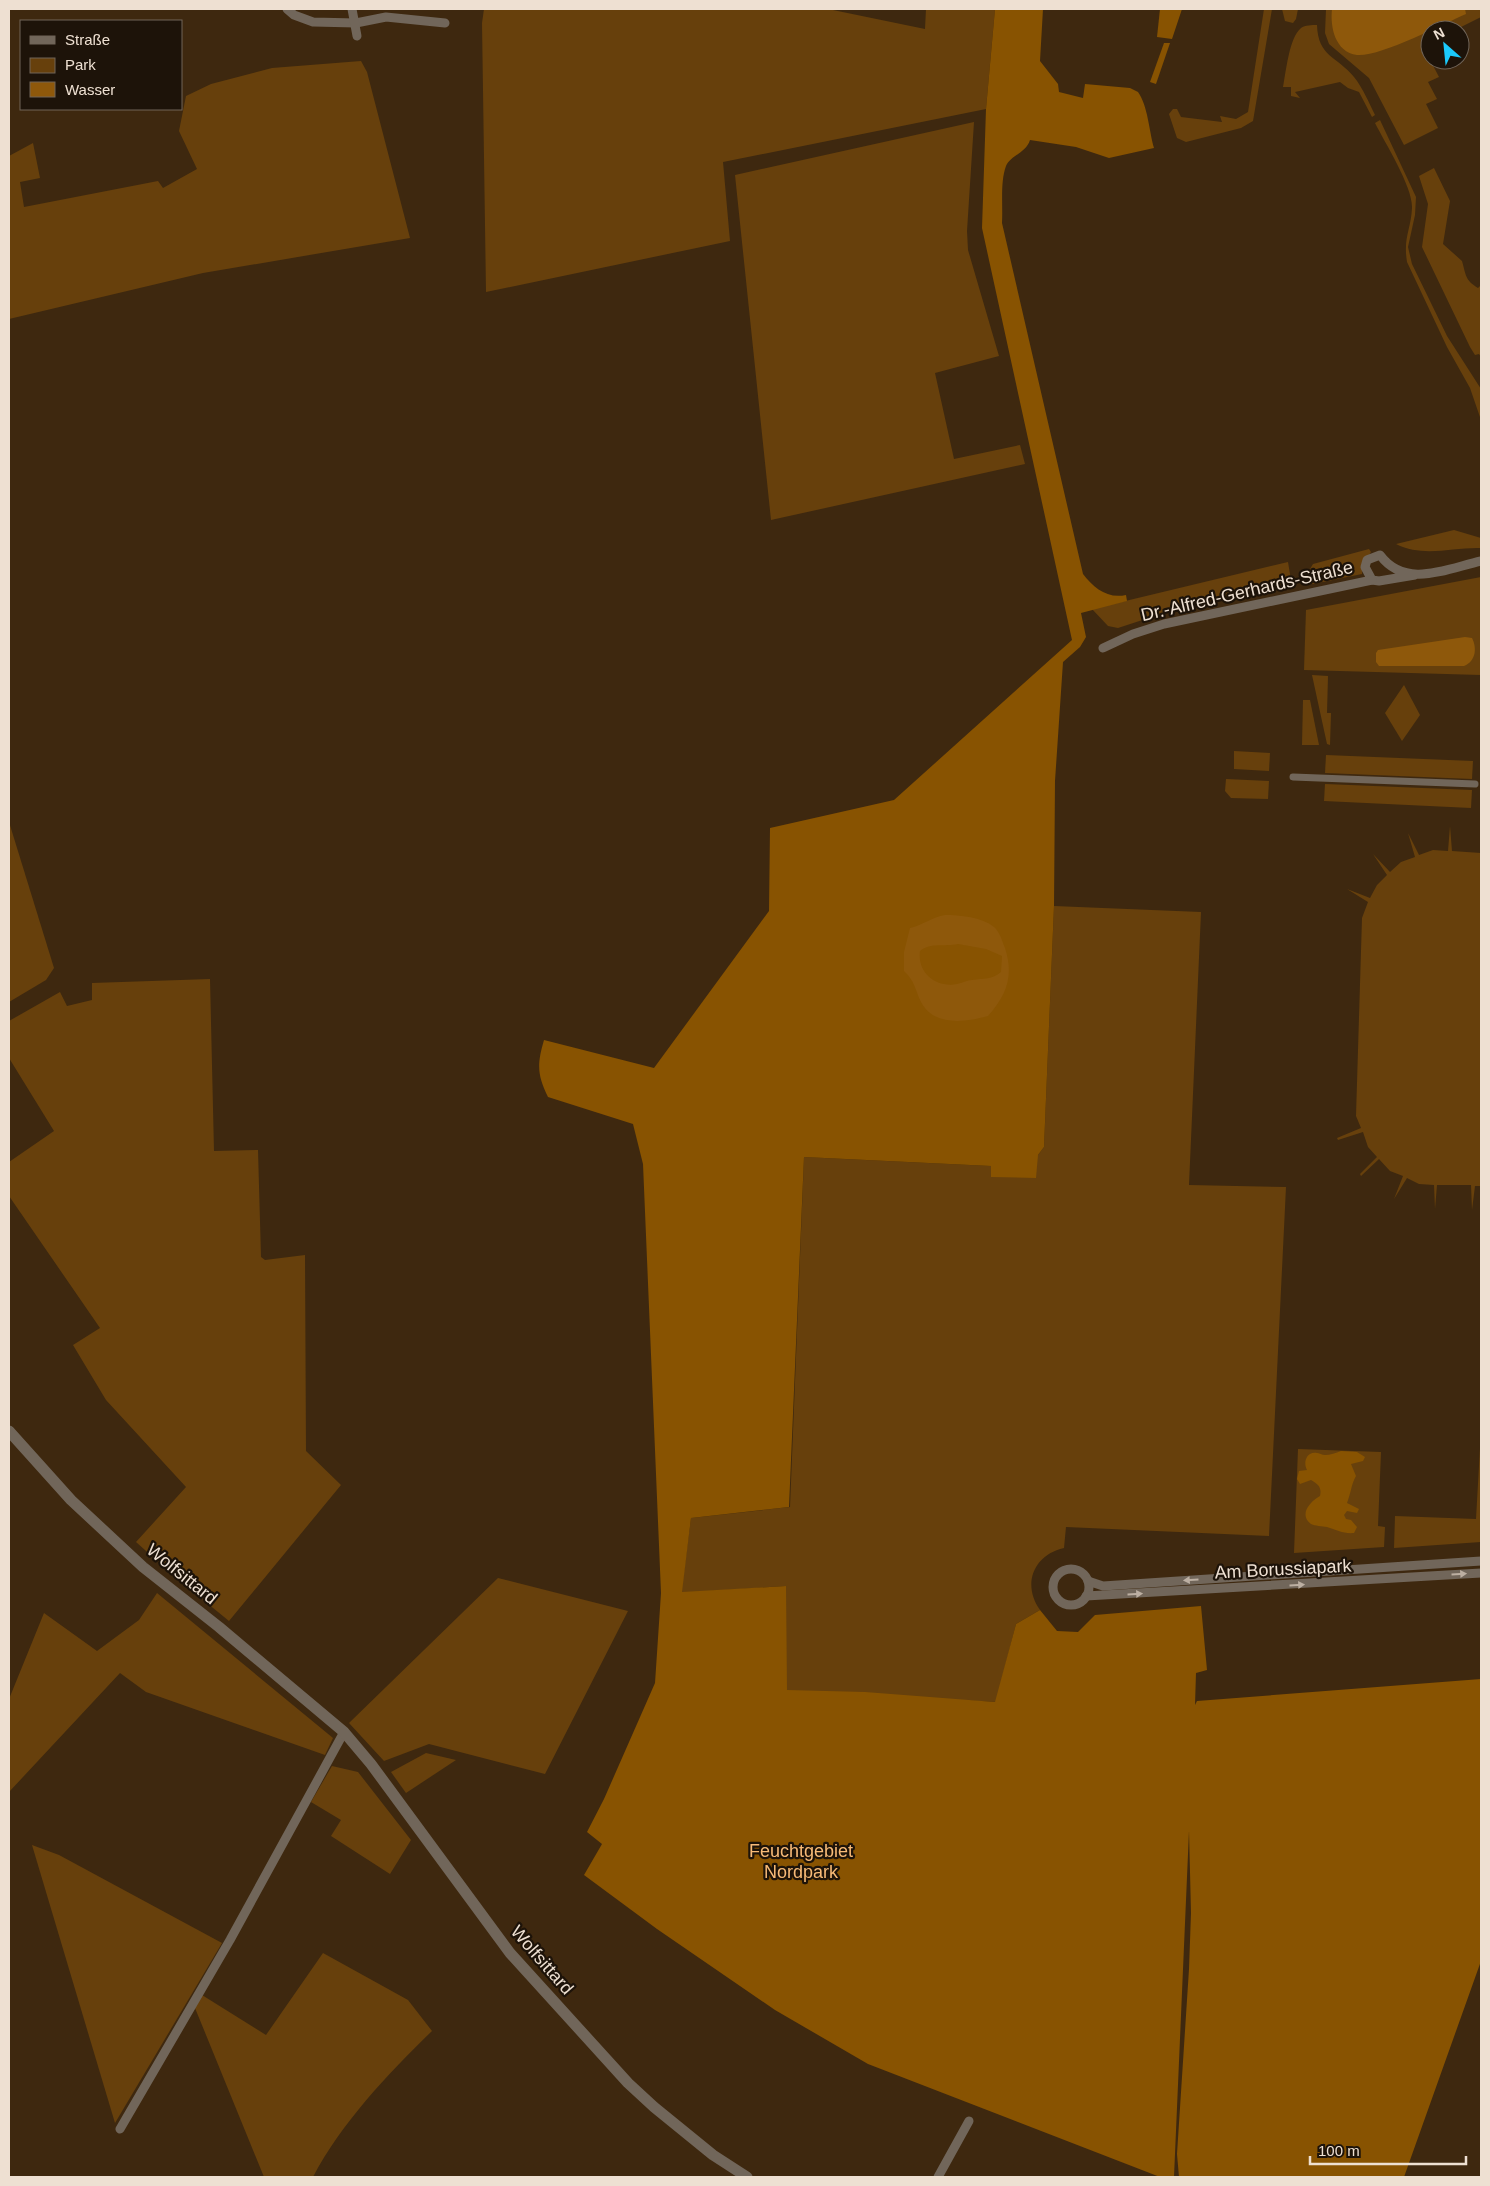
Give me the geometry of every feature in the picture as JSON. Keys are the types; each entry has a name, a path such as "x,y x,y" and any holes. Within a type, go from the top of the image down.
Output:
{"street":[{"path":"287,9 294,16 313,22 356,23 386,17 445,23"},
{"path":"352,9 357,36"},
{"name":"Dr.-Alfred-Gerhards-Straße","path":"1372,580 1365,567 1367,560 1380,555 1387,565 1396,571 1415,575"},
{"name":"Dr.-Alfred-Gerhards-Straße","path":"1103,648 1133,634 1194,616 1372,580 1379,581 1415,575 1481,561"},
{"path":"1294,777 1475,784"},
{"name":"Wolfsittard","path":"9,1431 71,1500 143,1567 220,1627 344,1732 371,1764 510,1953 641,2095 713,2155 747,2177"},
{"name":"Am Borussiapark","path":"1481,1561 1103,1586 1088,1581 1080,1572 1068,1570 1057,1576 1053,1586 1056,1596 1066,1604 1076,1604 1086,1596 1481,1573"},
{"path":"1086,1596 1088,1581"},
{"path":"120,2128 230,1940 344,1732"},
{"path":"938,2177 969,2121"}],"green space":[{"path":"484,9 828,9 925,29 926,9 995,9 986,109 723,162 730,241 486,292 482,23"},
{"name":"Feuchtgebiet Nordpark","path":"995,9 1043,9 1040,61 1058,84 1059,92 1083,98 1085,84 1130,88 1138,92 1146,111 1154,148 1109,158 1076,147 1030,140 1025,148 1008,162 1003,179 1002,223 1083,574 1096,588 1107,594 1126,595 1127,601 1081,613 1086,637 1080,647 1063,662 1055,781 1054,906 1044,1147 1038,1155 1036,1178 991,1177 991,1166 804,1157 789,1507 691,1518 682,1592 786,1586 787,1690 865,1692 995,1702 1016,1624 1040,1610 1057,1631 1078,1632 1095,1615 1201,1606 1207,1670 1196,1673 1195,1705 1197,1701 1481,1679 1481,1961 1404,2177 1179,2177 1177,2154 1191,1913 1189,1831 1174,2177 1160,2177 868,2064 775,2010 657,1929 584,1875 602,1844 587,1832 604,1799 655,1683 661,1593 643,1164 633,1124 548,1097 539,1069 542,1048 544,1040 654,1068 769,911 770,828 894,800 1072,640 982,228 986,109"},
{"path":"1160,9 1182,9 1172,39 1157,37"},
{"path":"1264,9 1272,9 1253,121 1241,128 1186,142 1177,138 1169,114 1173,109 1177,109 1181,117 1222,122 1220,116 1236,119 1248,112"},
{"path":"1282,9 1298,9 1293,23 1285,21"},
{"path":"1326,9 1481,9 1481,17 1470,22 1470,20 1420,20 1420,70 1435,70 1439,77 1428,82 1437,99 1426,104 1438,128 1404,145 1369,78 1329,44 1325,33"},
{"path":"1317,25 1321,44 1357,81 1375,115 1372,117 1359,92 1348,88 1340,82 1295,92 1300,98 1291,96 1291,87 1283,87 1289,56 1297,33 1304,26"},
{"path":"1164,43 1170,43 1156,84 1150,82"},
{"path":"361,61 367,72 410,238 203,273 9,319 9,156 33,143 40,178 20,182 24,207 158,181 163,188 197,169 179,131 186,96 211,84 272,68"},
{"path":"1380,120 1416,197 1415,215 1408,247 1412,264 1447,336 1481,389 1481,420 1470,388 1447,347 1407,262 1406,246 1412,208 1411,199 1403,177 1375,123"},
{"path":"974,122 967,231 968,250 999,356 935,373 954,459 1020,445 1025,464 771,520 735,175"},
{"path":"1434,168 1450,201 1443,244 1462,261 1467,277 1471,282 1478,288 1481,285 1481,357 1479,354 1475,355 1470,347 1422,247 1428,204 1419,176"},
{"path":"1454,530 1481,538 1481,548 1428,551 1407,548 1396,544"},
{"path":"1369,549 1371,552 1362,566 1362,574 1313,584 1310,582 1310,569 1313,564"},
{"path":"1288,562 1291,580 1287,585 1173,610 1118,628 1108,626 1092,609"},
{"path":"1481,577 1481,675 1304,670 1306,610"},
{"path":"1312,675 1328,676 1327,713 1331,713 1330,745 1327,744"},
{"path":"1404,685 1420,715 1402,741 1385,713"},
{"path":"1303,700 1310,700 1319,745 1302,745"},
{"path":"1234,751 1270,753 1269,771 1234,769"},
{"path":"1326,755 1473,761 1472,779 1325,773"},
{"path":"1226,779 1269,781 1268,799 1231,798 1225,791"},
{"path":"1325,784 1472,790 1471,808 1324,801"},
{"path":"9,822 54,968 46,980 9,1002"},
{"path":"1450,826 1452,851 1481,853 1481,1186 1475,1186 1472,1210 1471,1185 1437,1185 1435,1209 1434,1185 1419,1184 1407,1178 1394,1199 1403,1176 1390,1171 1379,1159 1361,1176 1360,1174 1377,1157 1368,1147 1363,1132 1338,1140 1337,1138 1361,1128 1356,1116 1362,918 1368,902 1347,889 1370,898 1377,885 1387,875 1373,854 1390,872 1401,862 1415,857 1408,833 1419,855 1433,850 1448,851"},
{"path":"1054,906 1201,912 1189,1185 1286,1187 1269,1536 1066,1527 1064,1548 1045,1557 1038,1564 1034,1572 1032,1591 1040,1610 1016,1624 996,1702 784,1691 786,1586 681,1593 691,1518 790,1507 804,1157 991,1166 991,1177 1038,1155 1044,1147"},
{"path":"210,979 214,1151 258,1150 261,1257 265,1260 305,1255 306,1451 341,1485 229,1621 136,1542 186,1487 106,1400 73,1345 100,1328 9,1196 9,1162 54,1131 9,1058 9,1021 60,992 67,1006 92,1000 92,983"},
{"path":"1480,1448 1481,1542 1394,1548 1395,1516 1476,1519"},
{"path":"1298,1449 1381,1452 1378,1526 1385,1527 1384,1547 1294,1553"},
{"path":"1341,1451 1357,1452 1365,1457 1363,1461 1351,1464 1356,1476 1347,1503 1359,1509 1357,1513 1347,1511 1344,1515 1346,1519 1351,1520 1357,1527 1354,1533 1311,1524 1306,1516 1307,1508 1320,1496 1320,1488 1311,1480 1300,1484 1297,1479 1299,1471 1307,1470 1306,1458 1310,1454 1327,1455"},
{"path":"498,1578 628,1611 545,1774 429,1744 384,1761 349,1723"},
{"path":"157,1593 333,1738 325,1755 146,1692 120,1673 9,1792 9,1699 44,1613 97,1651 139,1620"},
{"path":"426,1753 456,1760 406,1793 391,1772"},
{"path":"332,1766 358,1772 411,1840 390,1874 331,1836 341,1820 311,1802"},
{"path":"32,1845 59,1855 222,1943 115,2123"},
{"path":"323,1953 408,2000 432,2031 399,2064 352,2118 313,2177 264,2177 195,2008 202,1995 266,2035"}],"water":[{"path":"1332,9 1465,9 1466,14 1453,20 1420,20 1420,35 1396,46 1357,55 1350,53 1339,44 1333,31"},
{"path":"1465,637 1472,638 1475,650 1471,661 1464,666 1379,666 1376,662 1378,650"},
{"path":"957,915 971,917 989,924 999,934 1008,958 1009,976 1000,1000 988,1016 970,1020 951,1021 934,1016 921,1002 913,982 904,971 904,952 910,928 940,916","holes":["958,944 986,949 1002,956 1001,972 991,978 968,980 957,984 942,984 929,977 920,959 920,951 933,946"]}]}
